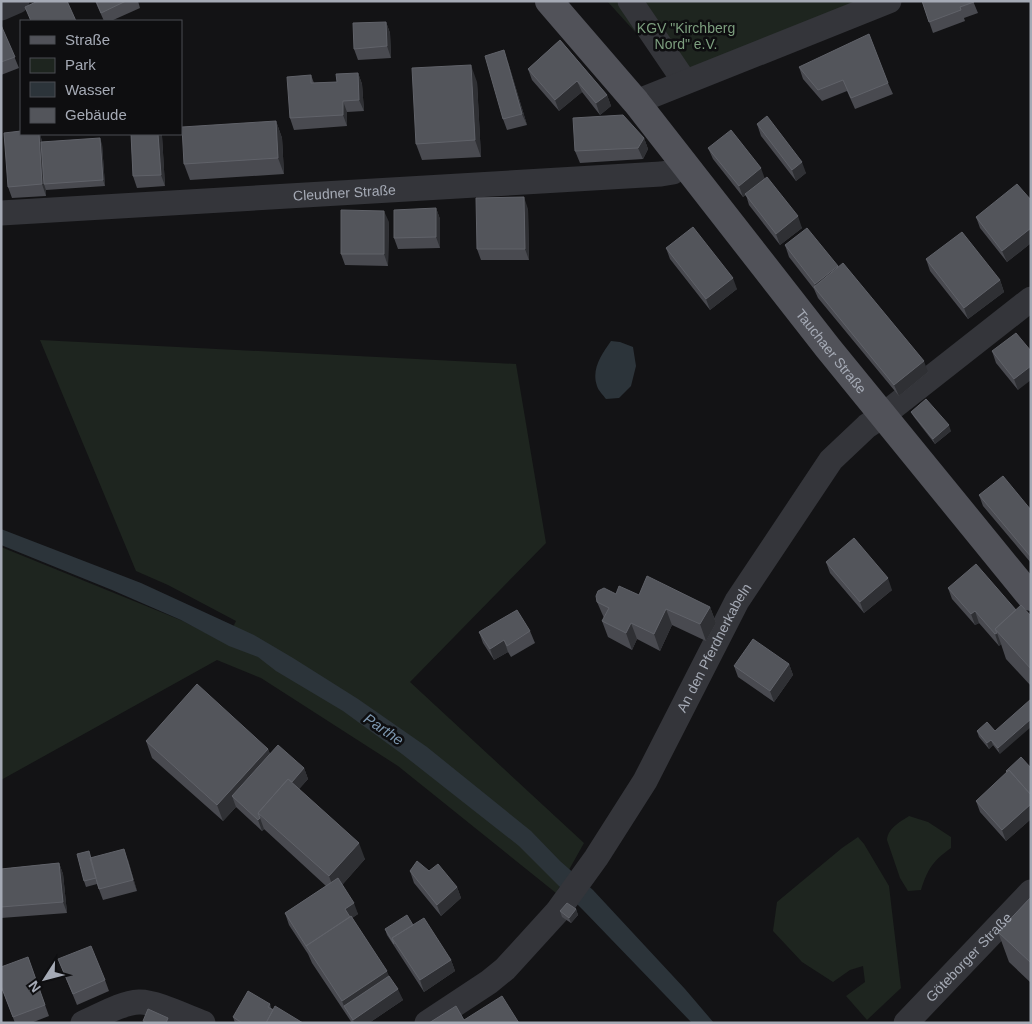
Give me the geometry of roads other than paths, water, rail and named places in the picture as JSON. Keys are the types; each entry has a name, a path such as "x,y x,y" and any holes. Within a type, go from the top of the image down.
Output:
{"main road":[{"name":"Tauchaer Straße","path":"549,1 636,102 882,416 1031,597"}],"street":[{"path":"1,8 17,1"},
{"path":"630,1 685,82"},
{"path":"636,102 889,1"},
{"name":"Cleudner Straße","path":"1,214 661,174 673,172 685,163"},
{"name":"An den Pferdnerkabeln","path":"427,1023 500,973 557,912 596,858 644,782 737,601 831,460 867,426 1031,299"},
{"name":"Göteborger Straße","path":"906,1023 1031,892"},
{"path":"83,1023 127,1005 140,1002 159,1006 203,1023"}],"water":[{"path":"611,341 633,347 636,366 631,386 619,398 606,399 599,391 595,374 598,362"},
{"name":"Parthe","path":"1,529 141,583 254,635 358,699 427,747 531,831 560,861 593,890 714,1023 692,1023 519,846 402,754 343,711 276,671 258,657 229,646 181,620 1,545"}],"park label":[{"name":"KGV \"Kirchberg Nord\" e.V.","path":"686,36"}]}
